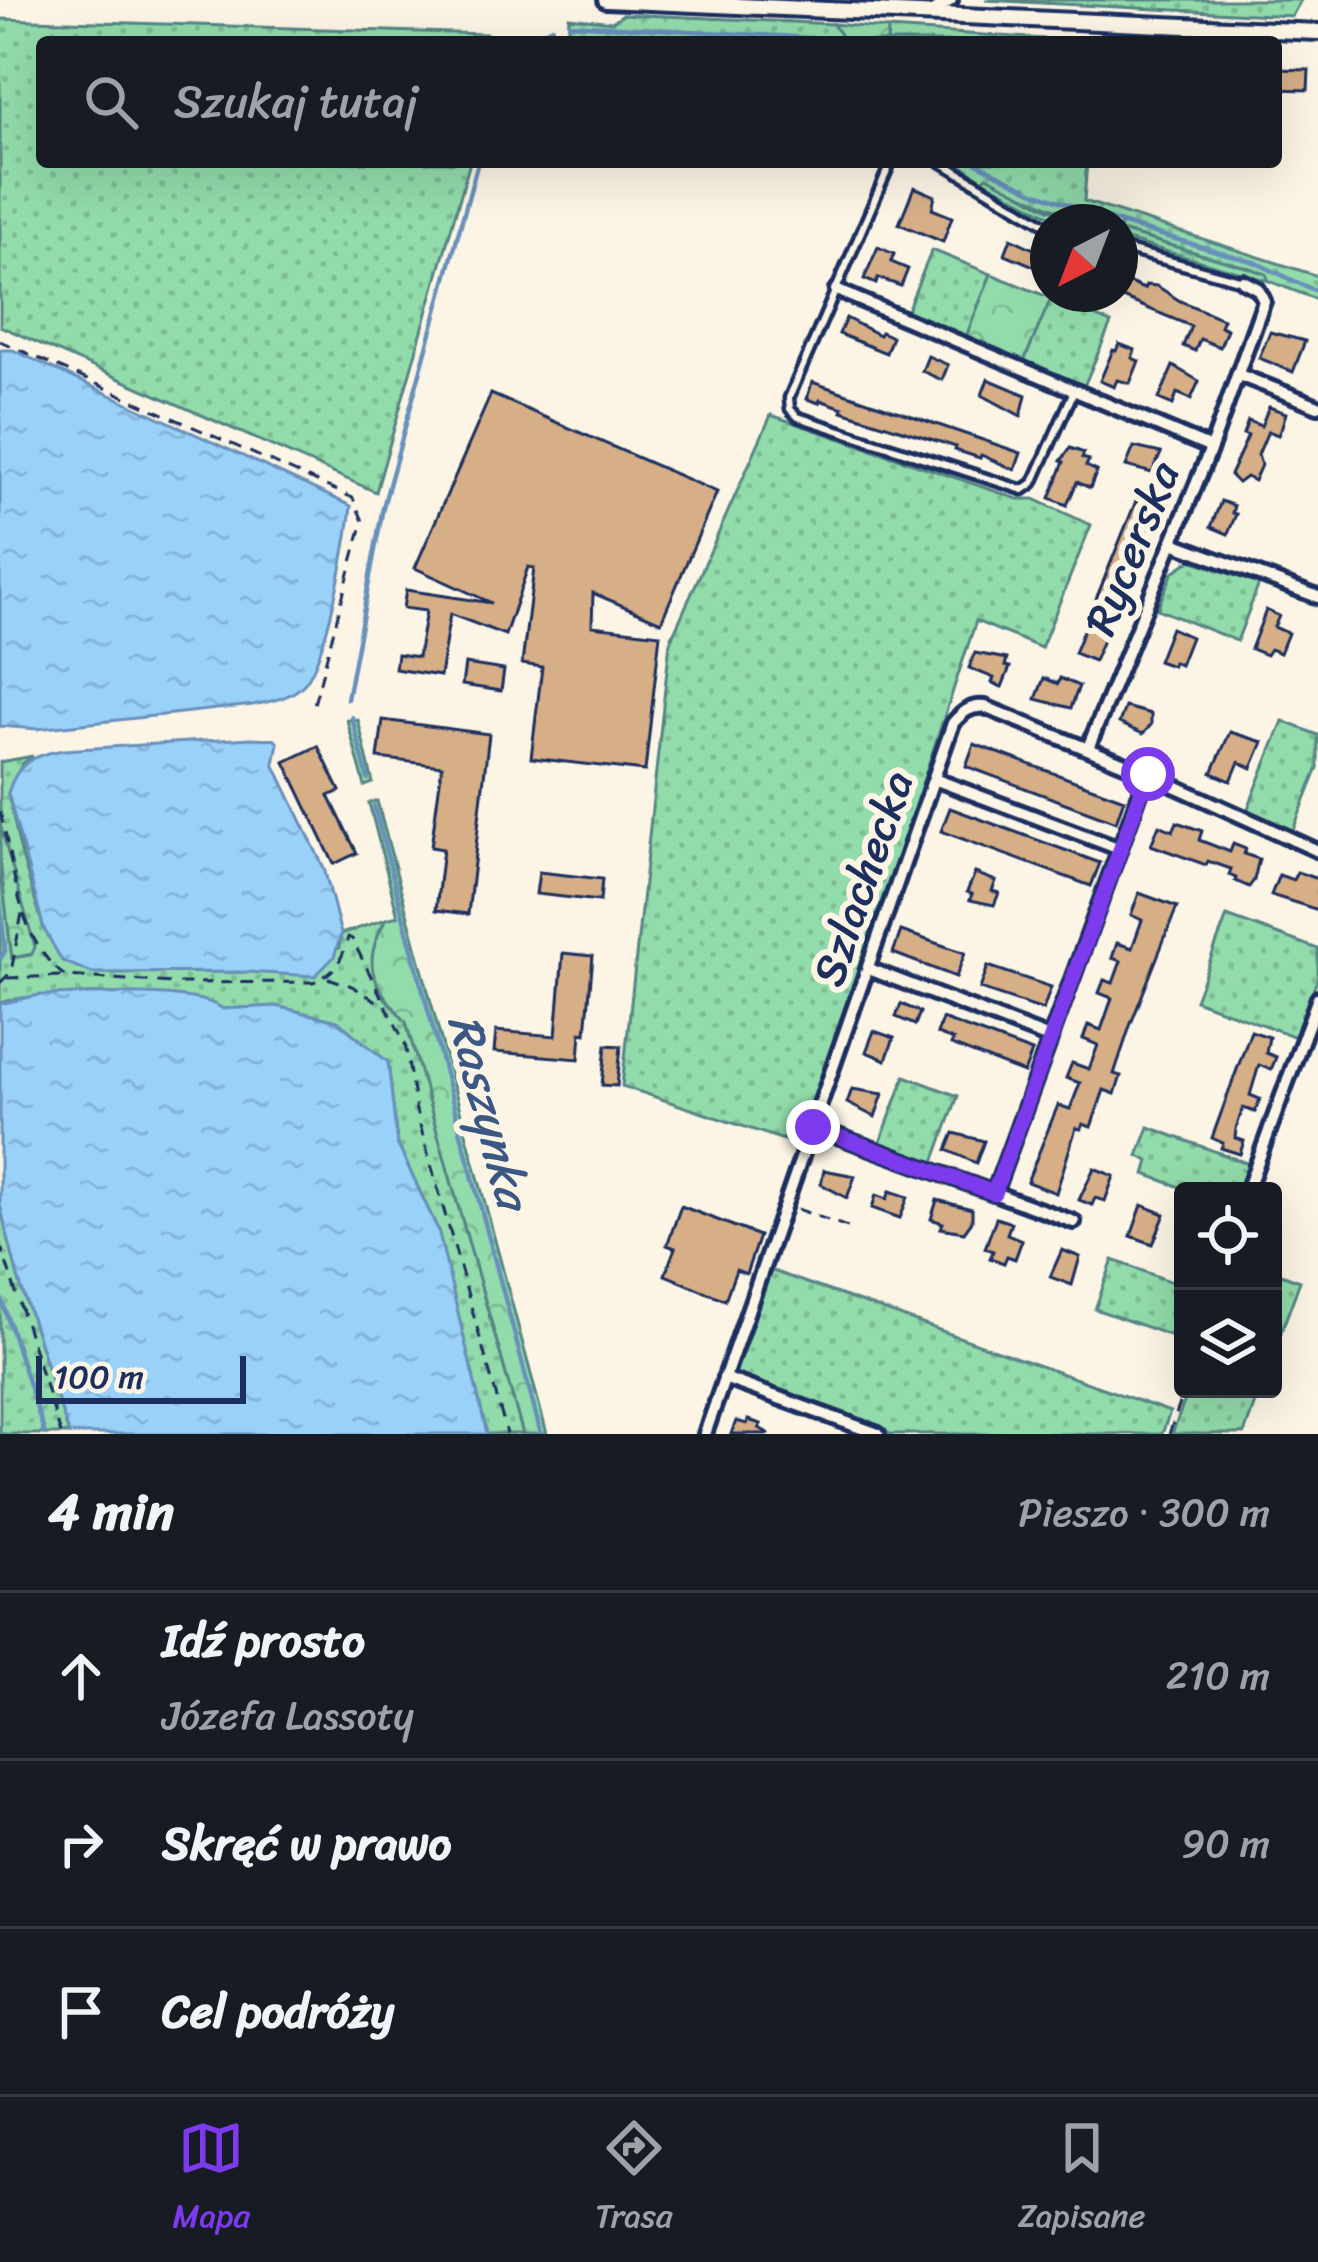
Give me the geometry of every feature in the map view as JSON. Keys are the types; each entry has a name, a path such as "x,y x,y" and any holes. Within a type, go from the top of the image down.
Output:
{"street":[{"path":"607,0 1318,32"},
{"path":"927,15 951,0"},
{"name":"Rycerska","path":"1088,748 1211,448 1264,302 1263,295 1243,281"},
{"path":"836,290 1211,448"},
{"path":"1239,375 1318,406"},
{"path":"1173,543 1318,597"},
{"name":"Szlachecka","path":"705,1434 953,724 969,708 985,707 1088,748 1318,851"},
{"path":"994,1193 1148,774"},
{"path":"934,779 1120,849"},
{"path":"868,969 1049,1037"},
{"path":"1250,1182 1318,998"},
{"path":"813,1127 1074,1222"},
{"path":"724,1378 878,1434"}],"lane":[{"path":"889,168 790,398 790,409 799,417 1023,490 1033,483 1074,392"},
{"path":"951,168 1030,215"},
{"path":"1138,253 1243,281"}],"path":[{"path":"0,341 353,498 363,521 313,708"},
{"path":"0,812 22,911 52,967 65,976"},
{"path":"2,981 10,972 22,911"},
{"path":"2,981 65,976 276,985 313,982 342,959 348,938 352,939 405,1043 429,1161 506,1434"},
{"path":"324,977 352,986 385,1006"},
{"path":"784,1204 853,1229"},
{"path":"0,1243 62,1434"},
{"path":"1168,1434 1182,1398"}],"green space":[{"path":"985,0 1301,0 1292,16"},
{"path":"623,14 833,24 841,36 568,33 569,17 612,22"},
{"path":"0,19 491,36 36,36 36,168 468,168 376,492 0,326"},
{"path":"833,24 888,29 887,36 841,36"},
{"path":"888,29 998,36 887,36"},
{"path":"966,168 1087,168 1084,201 1093,204 1046,204 987,177 983,180"},
{"path":"987,176 1040,204 1030,205 983,180"},
{"path":"1138,218 1318,276 1318,300 1249,268 1138,236"},
{"path":"1138,236 1249,268 1266,274 1269,281 1138,243"},
{"path":"932,250 991,274 966,337 906,313"},
{"path":"991,274 1030,290 1030,312 1045,312 1024,361 966,337"},
{"path":"1045,312 1085,312 1111,323 1084,386 1024,361"},
{"path":"771,415 1018,499 1034,499 1091,525 1041,648 976,621 802,1146 622,1086 670,642"},
{"path":"1191,560 1259,584 1237,641 1157,609 1173,572"},
{"path":"347,720 358,720 373,783 365,786"},
{"path":"1283,721 1318,735 1318,768 1293,830 1247,811"},
{"path":"33,756 22,764 8,793 21,853 44,929 92,973 246,972 339,948 341,934 386,919 376,938 377,989 406,1022 523,1434 487,1434 438,1230 397,1143 388,1062 337,1021 276,1006 222,1009 182,998 113,994 43,996 0,1004 0,860 12,958 31,955 34,947 0,825 0,762"},
{"path":"377,801 547,1434 523,1434 406,1022 374,975 378,936 386,919 398,916 369,803"},
{"path":"0,825 35,947 32,954 12,958 0,860"},
{"path":"1227,916 1318,949 1318,977 1296,1037 1195,1000"},
{"path":"905,1076 958,1096 934,1162 880,1143"},
{"path":"1149,1127 1249,1164 1243,1182 1174,1185 1145,1174 1149,1161 1138,1156"},
{"path":"0,1205 18,1277 69,1434 0,1434"},
{"path":"1113,1260 1174,1283 1174,1337 1095,1309"},
{"path":"767,1269 1170,1412 1162,1434 890,1434 740,1380 731,1369"},
{"path":"1282,1274 1300,1281 1282,1330"},
{"path":"1186,1398 1257,1398 1244,1434 1172,1434"}],"water":[{"path":"0,350 13,350 351,506 328,625 313,669 300,688 253,705 37,729 0,726"},
{"path":"250,738 278,743 274,764 324,868 341,934 334,957 315,976 92,973 62,961 44,929 8,793 22,767 63,750"},
{"path":"39,995 164,995 223,1009 276,1006 337,1021 388,1062 397,1143 438,1230 487,1434 69,1434 0,1205 0,1004"}],"building":[{"path":"1282,69 1309,70 1308,90 1282,89"},
{"path":"914,187 935,196 932,209 952,217 943,242 899,224"},
{"path":"1011,238 1030,247 1030,264 1005,254"},
{"path":"878,247 894,254 891,262 908,269 901,286 864,279"},
{"path":"1138,286 1157,286 1223,319 1220,326 1227,329 1220,347 1200,339 1195,351 1183,346 1191,326 1138,304"},
{"path":"846,318 892,337 886,353 839,334"},
{"path":"1270,332 1305,341 1293,372 1259,358"},
{"path":"1119,344 1135,350 1132,358 1139,361 1130,383 1117,380 1114,387 1100,381"},
{"path":"928,356 948,365 942,380 922,371"},
{"path":"1173,366 1199,381 1191,399 1177,393 1173,405 1159,399"},
{"path":"988,379 1026,395 1021,416 982,395"},
{"path":"812,382 1021,453 1015,470 807,399"},
{"path":"491,394 717,492 661,622 593,593 592,626 660,634 645,771 531,758 542,667 522,664 534,568 528,567 505,635 450,614 440,676 395,669 397,654 418,657 426,611 403,608 406,590 492,603 415,568"},
{"path":"1269,407 1286,413 1282,426 1278,435 1268,431 1254,481 1246,477 1238,483 1230,475 1248,436 1243,434 1248,421 1261,426"},
{"path":"1134,447 1161,453 1152,473 1126,466"},
{"path":"1070,448 1084,453 1082,458 1089,460 1086,466 1097,471 1090,488 1077,482 1067,505 1050,498"},
{"path":"1136,501 1157,509 1155,519 1094,661 1074,653"},
{"path":"1221,501 1234,506 1232,513 1236,514 1228,534 1211,527"},
{"path":"1266,610 1279,616 1274,627 1288,633 1280,653 1270,649 1266,655 1251,649"},
{"path":"1171,628 1191,637 1180,665 1158,661"},
{"path":"975,653 1007,659 1005,666 1010,667 1002,687 992,683 994,678 969,668"},
{"path":"465,664 504,670 501,691 462,685"},
{"path":"1044,678 1079,686 1071,708 1036,699"},
{"path":"1125,707 1151,714 1151,725 1143,734 1119,723"},
{"path":"383,720 489,734 468,914 436,910 443,849 431,847 442,766 378,758"},
{"path":"1230,732 1263,742 1252,768 1239,762 1231,781 1212,773"},
{"path":"974,744 1124,799 1116,822 966,766"},
{"path":"318,746 340,791 329,796 357,853 334,864 285,762"},
{"path":"950,808 1100,863 1091,886 941,831"},
{"path":"1177,822 1202,831 1199,840 1230,852 1233,844 1259,859 1249,887 1229,875 1231,869 1151,845 1159,825 1173,831"},
{"path":"539,872 602,879 600,901 536,894"},
{"path":"1297,872 1318,879 1318,910 1271,895 1279,875 1293,880"},
{"path":"975,873 996,881 992,891 999,893 994,905 970,900 972,894 967,892"},
{"path":"1139,893 1177,907 1114,1074 1121,1076 1115,1094 1104,1090 1091,1127 1076,1128 1056,1193 1027,1182 1058,1105 1070,1109 1080,1083 1066,1078 1072,1063 1089,1069 1098,1045 1083,1039 1088,1025 1101,1030 1112,998 1099,993 1104,980 1113,983 1121,961 1112,958 1117,943 1132,948 1142,920 1131,915"},
{"path":"901,931 965,953 956,977 893,953"},
{"path":"563,953 593,956 579,1059 494,1052 496,1031 556,1036"},
{"path":"988,966 1051,987 1043,1010 980,989"},
{"path":"901,1004 920,1012 915,1025 896,1017"},
{"path":"942,1019 1032,1052 1024,1073 951,1045 953,1040 937,1034"},
{"path":"874,1031 894,1038 886,1060 866,1052"},
{"path":"1251,1031 1269,1037 1266,1053 1276,1057 1271,1070 1259,1065 1250,1095 1260,1099 1255,1112 1243,1108 1235,1138 1244,1141 1240,1154 1221,1148 1223,1143 1212,1138"},
{"path":"606,1045 621,1046 617,1086 602,1085"},
{"path":"852,1089 883,1094 875,1117 847,1103"},
{"path":"954,1133 984,1141 976,1163 947,1150"},
{"path":"1094,1168 1114,1176 1105,1201 1095,1198 1092,1205 1079,1200"},
{"path":"824,1170 855,1176 847,1198 821,1184"},
{"path":"890,1191 908,1197 900,1218 872,1208 876,1195 887,1199"},
{"path":"937,1200 972,1209 972,1221 964,1232 941,1228 943,1223 931,1219"},
{"path":"1142,1205 1165,1214 1153,1244 1131,1236"},
{"path":"681,1206 759,1236 746,1274 736,1270 725,1300 665,1275 675,1248 667,1245"},
{"path":"996,1218 1011,1223 1007,1234 1022,1240 1015,1259 1007,1256 1004,1263 990,1258 993,1251 985,1248"},
{"path":"1062,1250 1080,1257 1072,1285 1050,1277"},
{"path":"748,1420 761,1424 759,1428 770,1434 731,1434 736,1421 747,1424"}],"waterway":[{"name":"Raszynka","path":"569,24 777,36"},
{"name":"Raszynka","path":"534,36 552,27"},
{"name":"Raszynka","path":"347,699 383,507 476,168"},
{"name":"Raszynka","path":"987,168 1068,204"},
{"name":"Raszynka","path":"1138,228 1254,262 1318,292"},
{"name":"Raszynka","path":"352,717 368,779"},
{"name":"Raszynka","path":"374,806 541,1434"},
{"path":"0,901 5,951 0,959"},
{"path":"0,1295 45,1434"}],"route":[{"path":"813,1127 994,1193 1148,774"}]}
